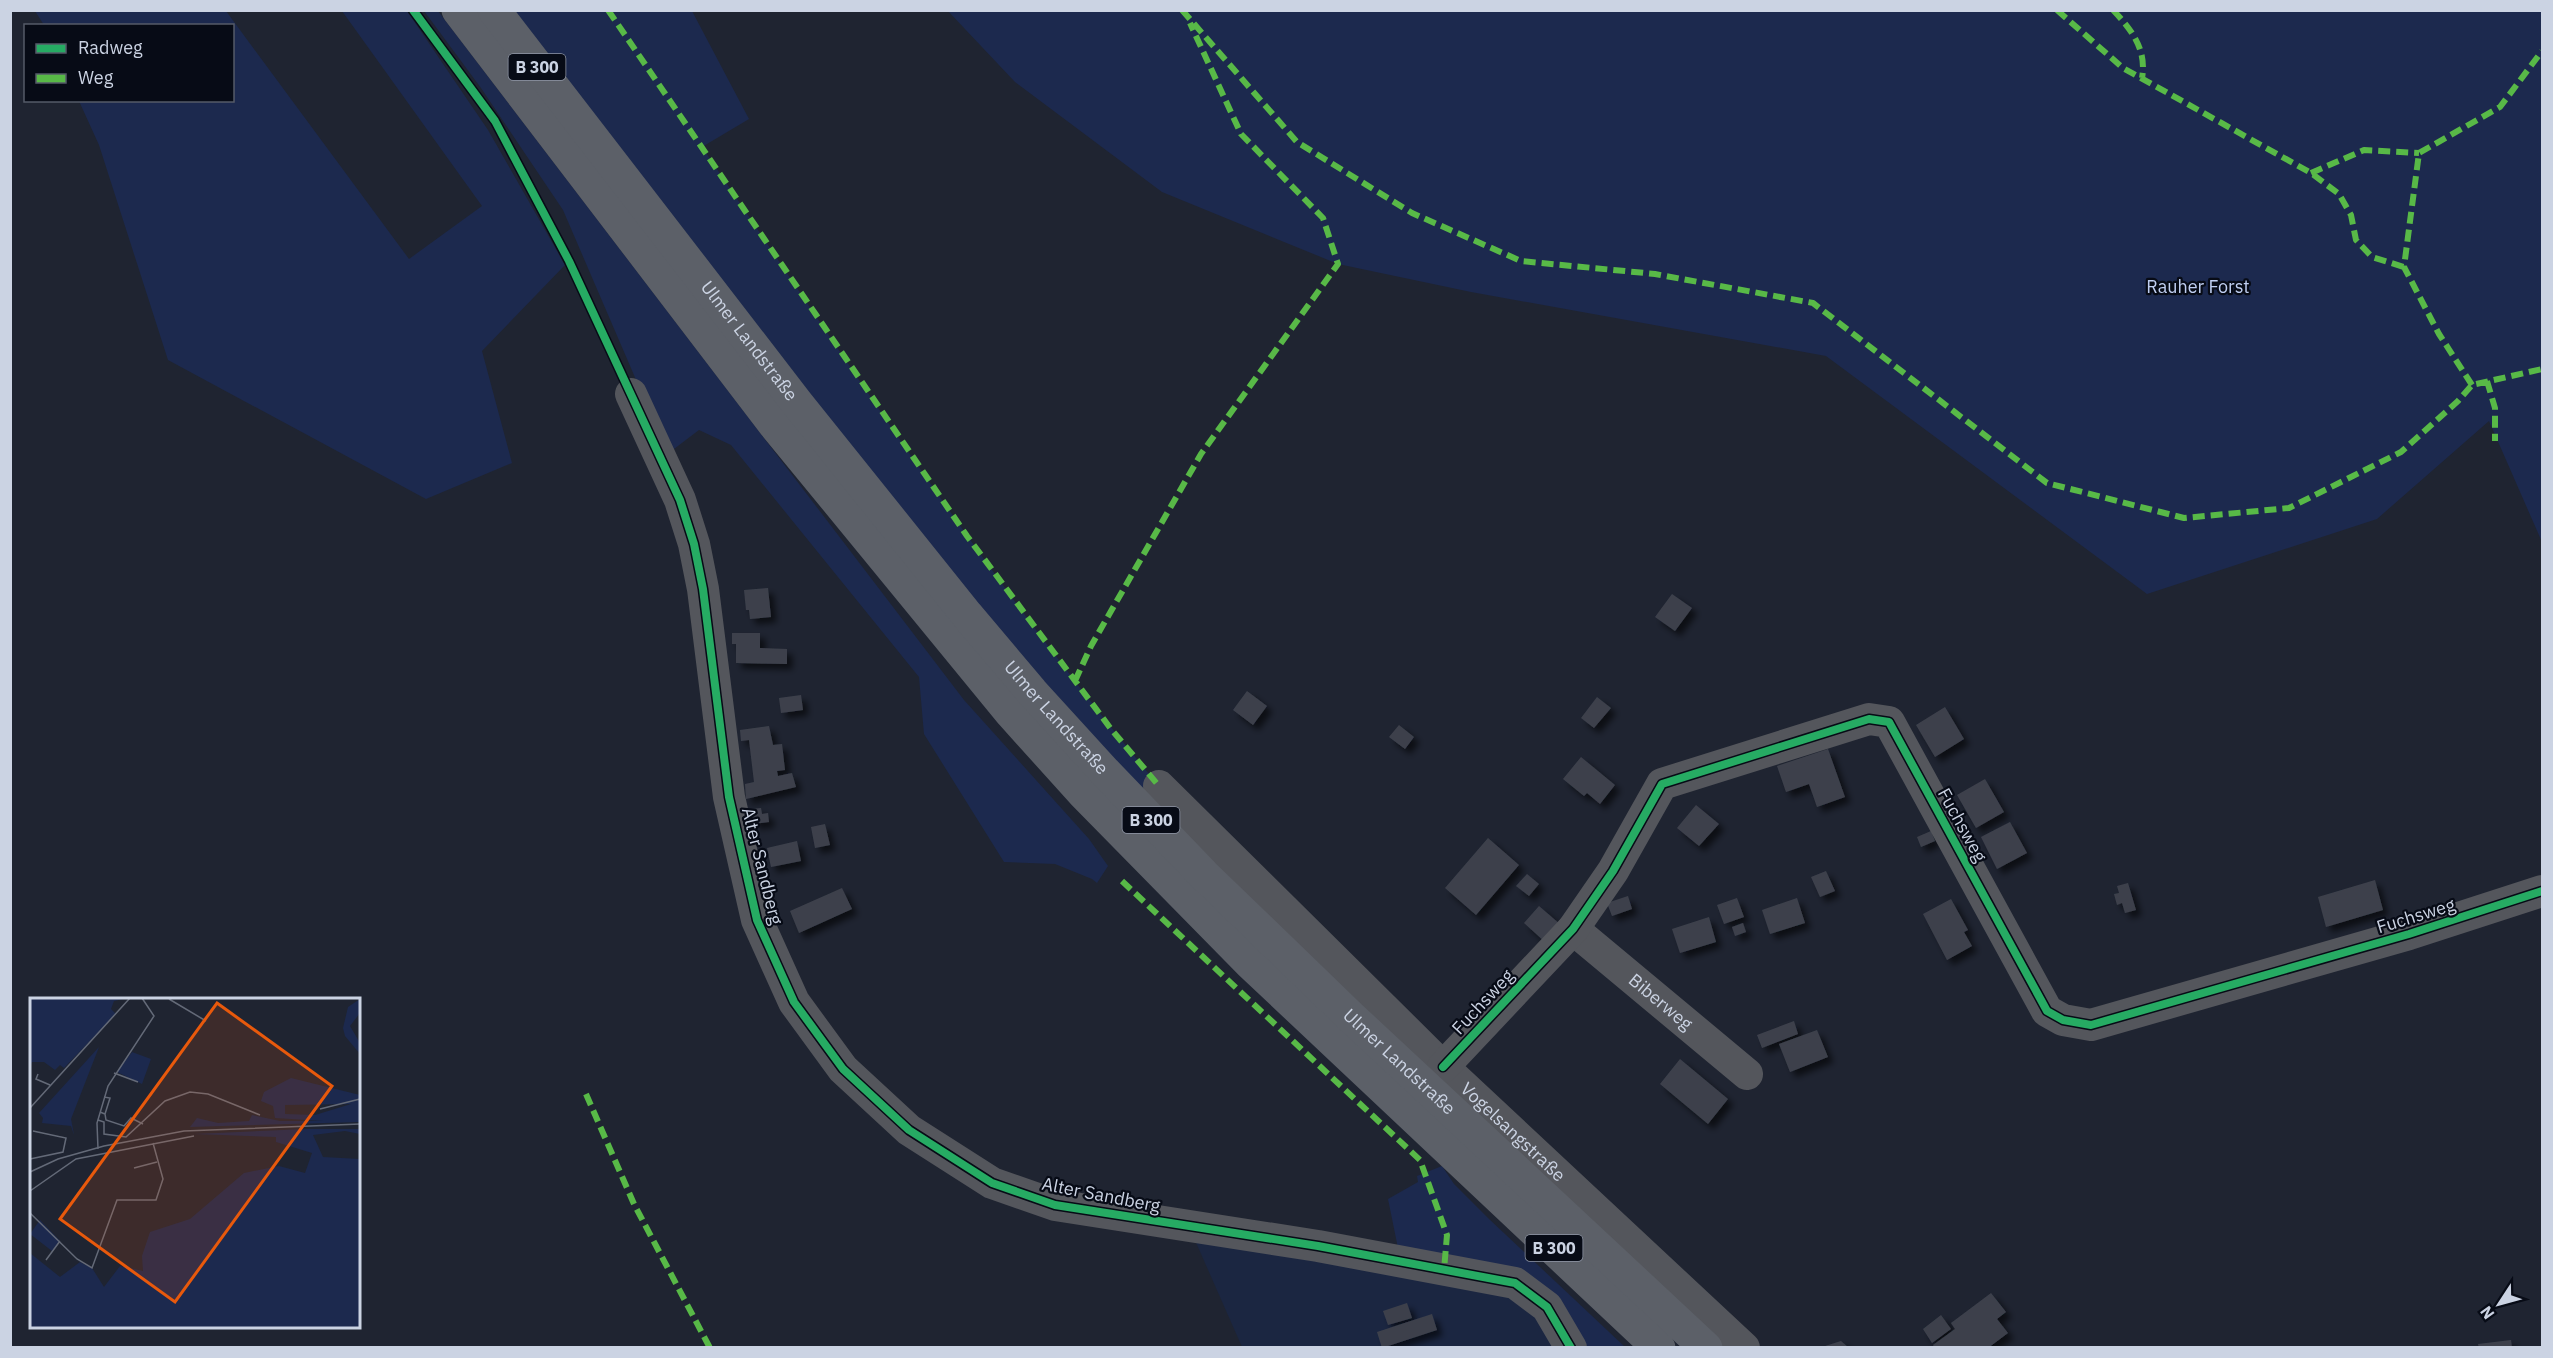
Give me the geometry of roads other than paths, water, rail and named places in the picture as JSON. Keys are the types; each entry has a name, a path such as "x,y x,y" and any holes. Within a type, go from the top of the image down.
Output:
{"main road":[{"name":"Ulmer Landstraße","path":"458,10 774,424 1011,713 1141,853 1250,963 1659,1347"},
{"name":"Ulmer Landstraße","path":"494,10 797,404 959,606 1032,692 1105,772 1262,931 1706,1347"}],"street":[{"name":"Alter Sandberg","path":"631,394 680,500 694,544 703,589 729,797 757,920 794,1002 843,1069 909,1130 992,1183 1054,1205 1318,1246 1515,1283 1547,1307 1571,1347"},
{"name":"Fuchsweg","path":"1443,1066 1573,929 1613,871 1662,784 1869,719 1889,722 2047,1011 2063,1020 2091,1025 2409,934 2542,891"},
{"name":"Vogelsangstraße","path":"1159,786 1443,1066 1744,1347"},
{"name":"Biberweg","path":"1573,929 1747,1074"}],"park label":[{"name":"Rauher Forst","path":"2198,287"}]}
